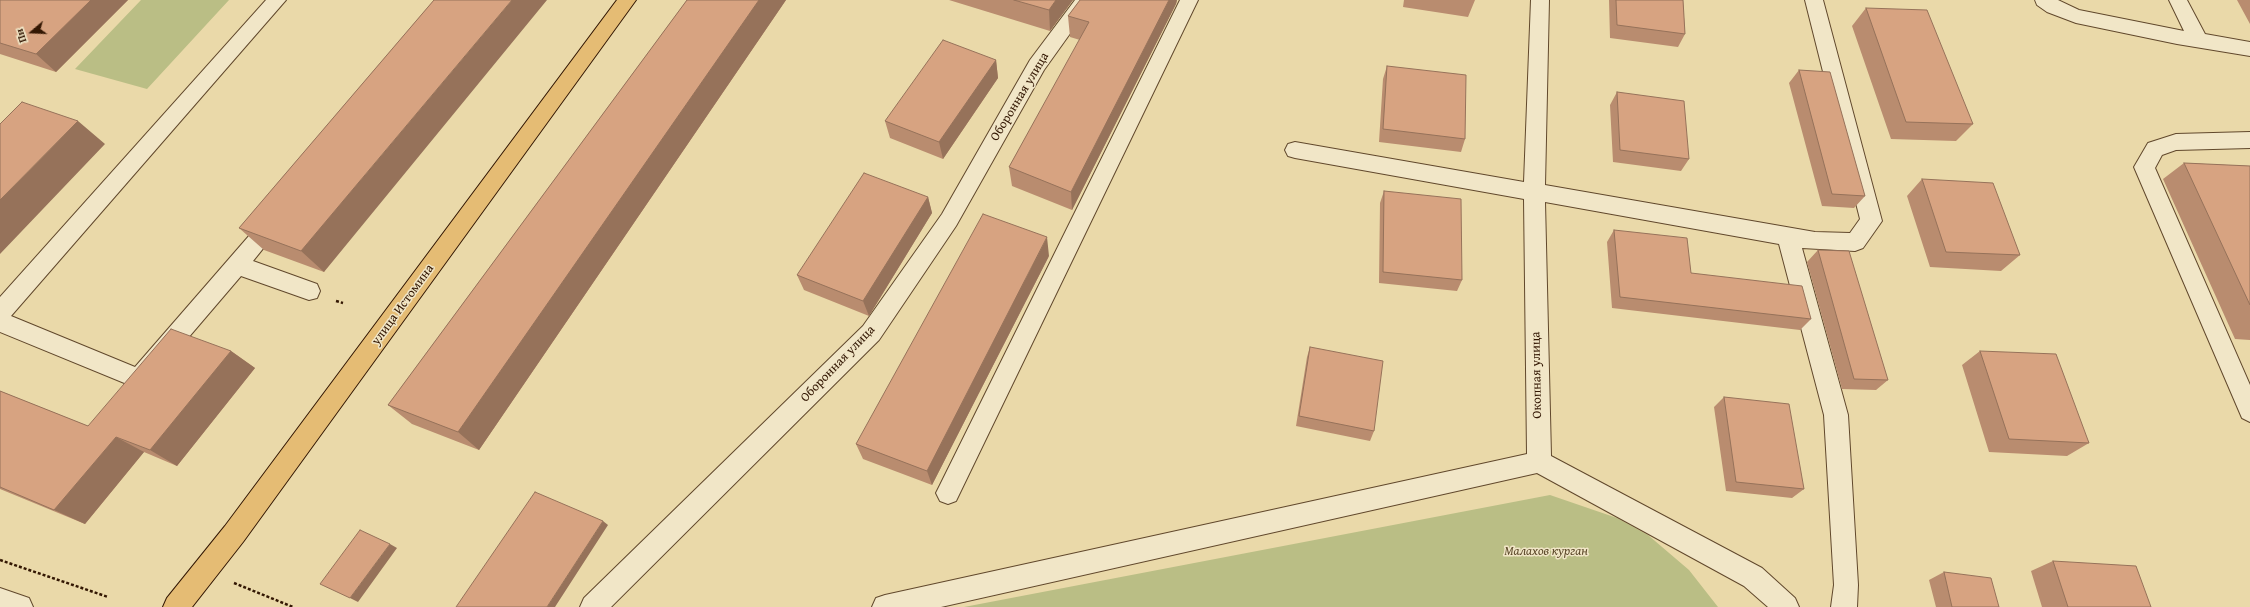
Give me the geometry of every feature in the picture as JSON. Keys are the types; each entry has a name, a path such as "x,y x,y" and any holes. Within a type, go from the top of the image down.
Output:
{"main road":[{"name":"улица Истомина","path":"176,607 234,534 629,0"}],"street":[{"path":"0,313 277,0"},
{"name":"Оборонная улица","path":"593,607 871,333 949,220 1037,65 1085,0"},
{"path":"948,493 1189,0"},
{"name":"Окопная улица","path":"1539,462 1534,192 1540,0"},
{"path":"1295,150 1815,241 1855,242 1871,221 1814,0"},
{"path":"2044,0 2054,7 2076,16 2199,41 2250,49"},
{"path":"2178,0 2199,41"},
{"path":"2250,140 2176,142 2155,149 2144,167 2250,411"},
{"path":"0,322 139,379 288,205"},
{"path":"1788,236 1836,415 1846,585 1844,607"},
{"path":"237,265 309,291"},
{"path":"885,607 1539,462 1753,577 1786,607"},
{"path":"0,600 20,607"}],"path":[{"path":"0,560 108,597"},
{"path":"227,581 293,607"}],"green space":[{"path":"141,0 229,0 147,89 75,69"},
{"name":"Малахов курган","path":"1550,495 1617,518 1648,535 1689,570 1718,607 964,607"}],"building":[{"path":"0,0 91,0 36,54 0,43"},
{"path":"434,0 512,0 301,251 239,228"},
{"path":"687,0 759,0 458,432 388,405"},
{"path":"1014,0 1056,0 1049,10"},
{"path":"1080,0 1169,0 1071,192 1009,167 1089,22 1068,16"},
{"path":"1616,0 1683,0 1685,34 1617,25"},
{"path":"1866,8 1927,10 1973,124 1906,122"},
{"path":"943,40 996,60 939,142 885,121"},
{"path":"1387,66 1466,75 1465,139 1383,129"},
{"path":"1799,70 1830,72 1865,196 1832,194"},
{"path":"1617,92 1684,101 1689,159 1620,150"},
{"path":"22,102 78,121 0,200 0,124"},
{"path":"2184,163 2250,166 2250,305"},
{"path":"864,173 928,197 863,301 797,275"},
{"path":"1922,179 1993,183 2020,255 1946,252"},
{"path":"1384,191 1461,199 1462,280 1383,272"},
{"path":"983,214 1047,237 927,471 856,444"},
{"path":"1614,230 1687,238 1691,273 1802,286 1811,319 1620,297"},
{"path":"1818,250 1849,251 1888,380 1854,379"},
{"path":"171,329 231,351 150,450 116,437 54,510 0,487 0,391 88,426"},
{"path":"1310,347 1383,361 1374,431 1299,416"},
{"path":"1980,351 2056,354 2089,443 2009,439"},
{"path":"1724,397 1789,404 1804,489 1736,482"},
{"path":"535,492 603,521 547,607 456,607"},
{"path":"360,530 390,544 350,598 320,584"},
{"path":"2053,561 2136,566 2151,607 2068,607"},
{"path":"1944,572 1991,578 1999,607 1952,607"}]}
